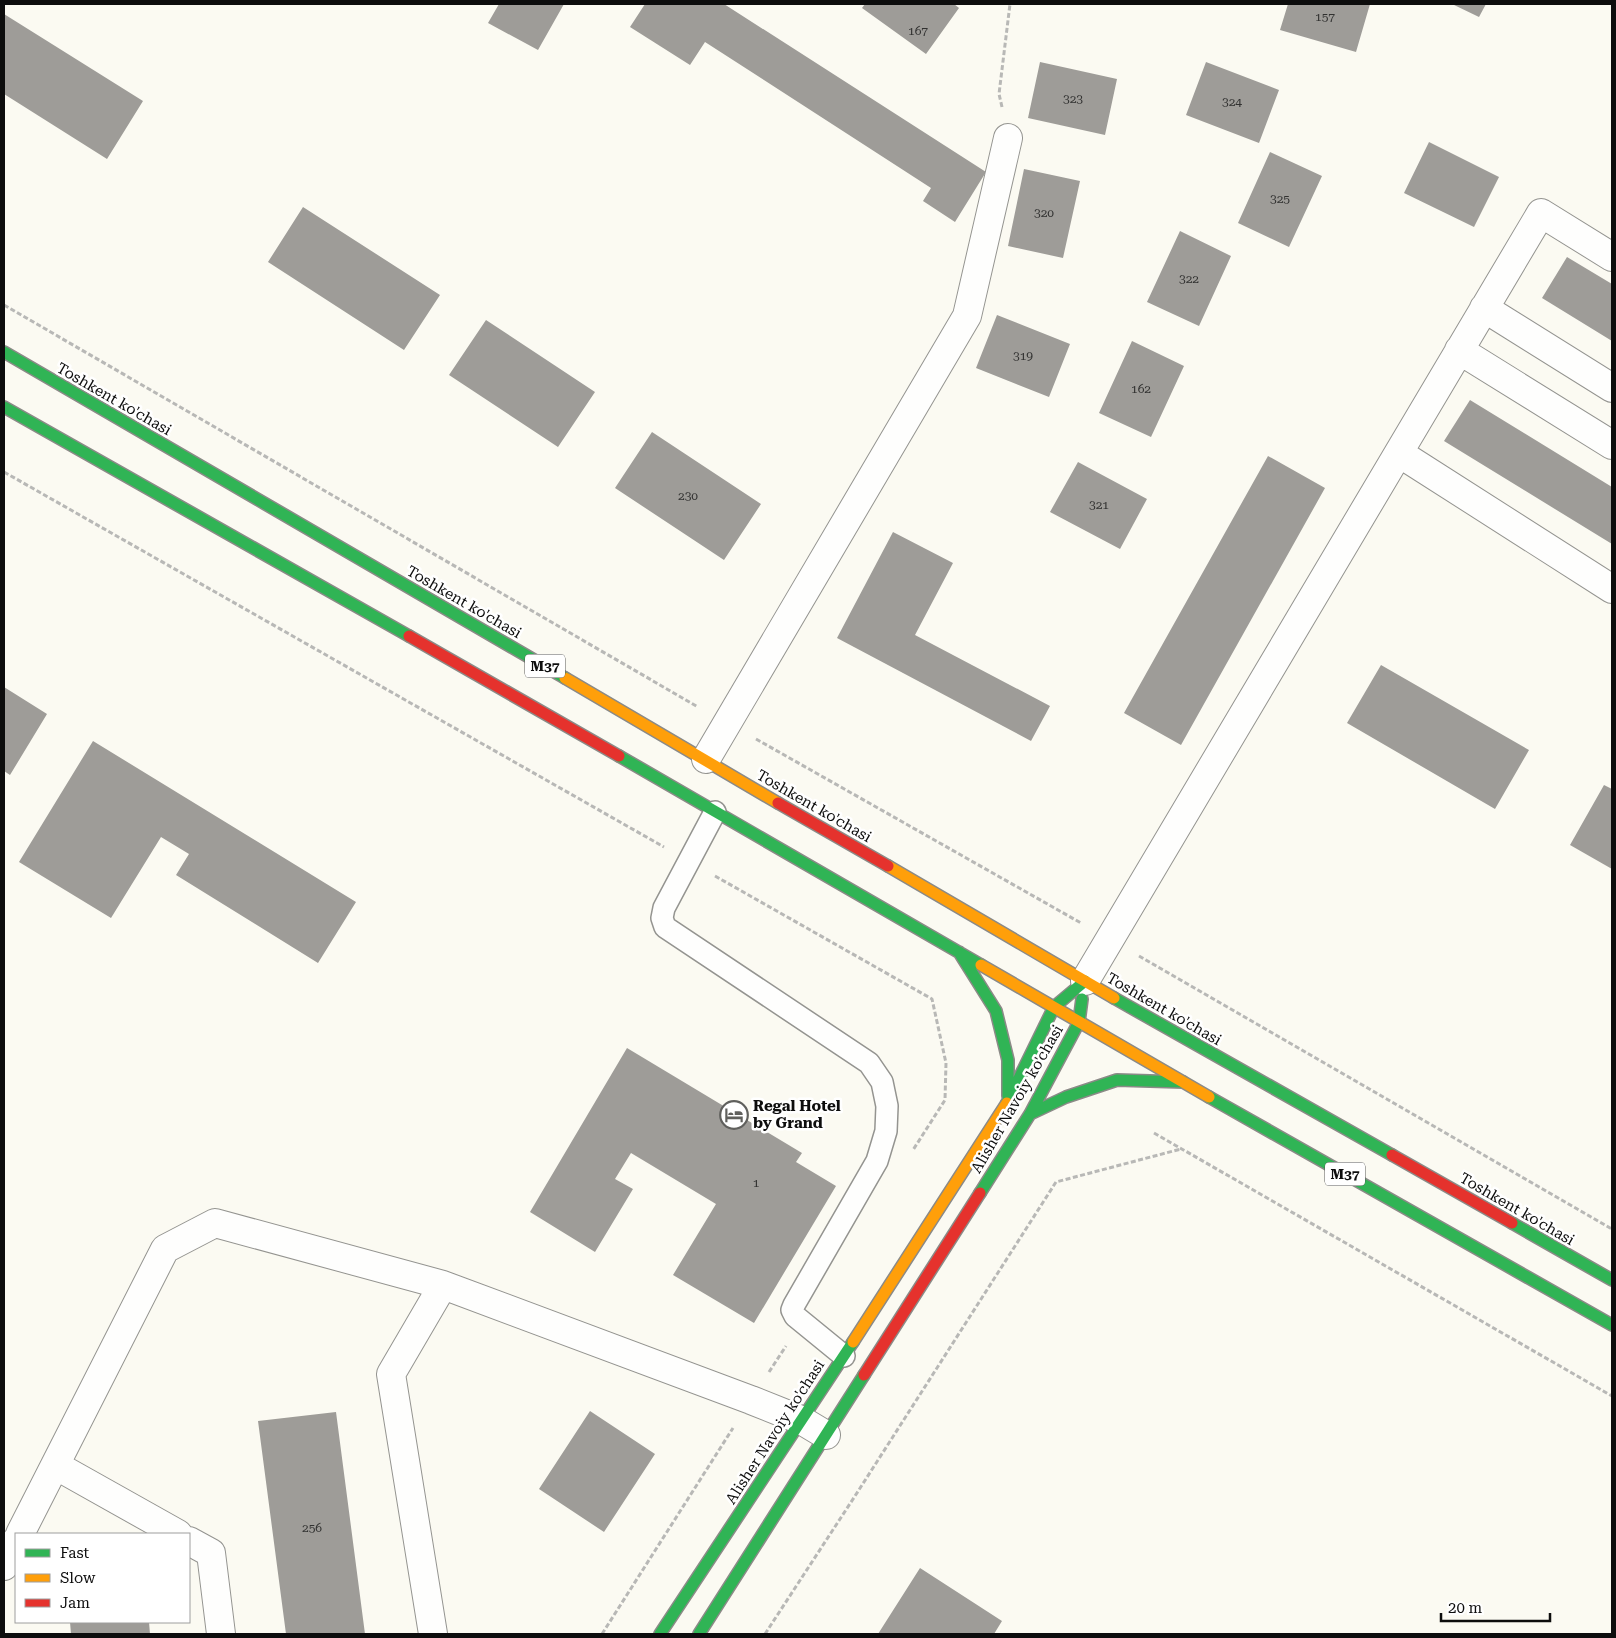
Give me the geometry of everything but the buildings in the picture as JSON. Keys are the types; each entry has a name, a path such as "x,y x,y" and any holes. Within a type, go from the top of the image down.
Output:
{"main road":[{"name":"Toshkent ko'chasi","path":"4,352 1085,981 1612,1280"},
{"name":"M37","path":"4,407 716,812 1183,1082 1612,1325"},
{"path":"959,952 996,1011 1008,1060 1008,1102"},
{"name":"Alisher Navoiy ko'chasi","path":"660,1634 844,1356 1008,1102 1054,1007 1085,981"},
{"name":"Alisher Navoiy ko'chasi","path":"699,1634 1030,1114 1079,1022 1085,981"},
{"path":"1030,1114 1066,1097 1117,1080 1183,1082"}],"street":[{"path":"706,759 968,316 1008,138"},
{"path":"1085,981 1541,213 1612,257"},
{"path":"1484,308 1612,388"},
{"path":"1460,350 1612,445"},
{"path":"1399,453 1612,589"},
{"path":"21,1533 165,1249 215,1223 443,1284 751,1400 801,1420 826,1435"},
{"path":"433,1634 391,1374 443,1284"},
{"path":"55,1465 176,1533"},
{"path":"190,1541 211,1553 220,1634"},
{"path":"4,1566 15,1543"}],"lane":[{"path":"716,812 664,908 662,918 666,927 869,1063 882,1082 887,1106 886,1131 877,1161 792,1310 795,1316 844,1356"}],"path":[{"path":"1008,138 1000,94 1010,4"},
{"path":"4,305 727,723 1110,939 1612,1229"},
{"path":"4,472 932,999 946,1063 945,1100 908,1158"},
{"path":"1154,1133 1612,1396"},
{"path":"765,1634 856,1496 1056,1182 1182,1149"},
{"path":"602,1634 802,1321"}],"traffic: fast":[{"path":"4,352 565,678"},
{"path":"4,407 409,636"},
{"path":"619,756 981,965"},
{"path":"959,952 996,1011 1008,1060 1008,1096"},
{"path":"1007,1103 1054,1007 1085,981"},
{"path":"1114,998 1392,1155"},
{"path":"980,1193 1030,1114 1079,1022 1082,999"},
{"path":"1030,1114 1066,1097 1117,1080 1183,1082"},
{"path":"1209,1097 1612,1325"},
{"path":"1512,1223 1612,1280"},
{"path":"660,1634 853,1342"},
{"path":"699,1634 864,1375"}],"traffic: slow":[{"path":"565,678 778,803"},
{"path":"888,866 1114,998"},
{"path":"981,965 1209,1097"},
{"path":"853,1342 1007,1103"}],"traffic: jam":[{"path":"409,636 619,756"},
{"path":"778,803 888,866"},
{"path":"1392,1155 1512,1223"},
{"path":"864,1375 980,1193"}],"place":[{"name":"Regal Hotel by Grand","path":"734,1115"}]}
